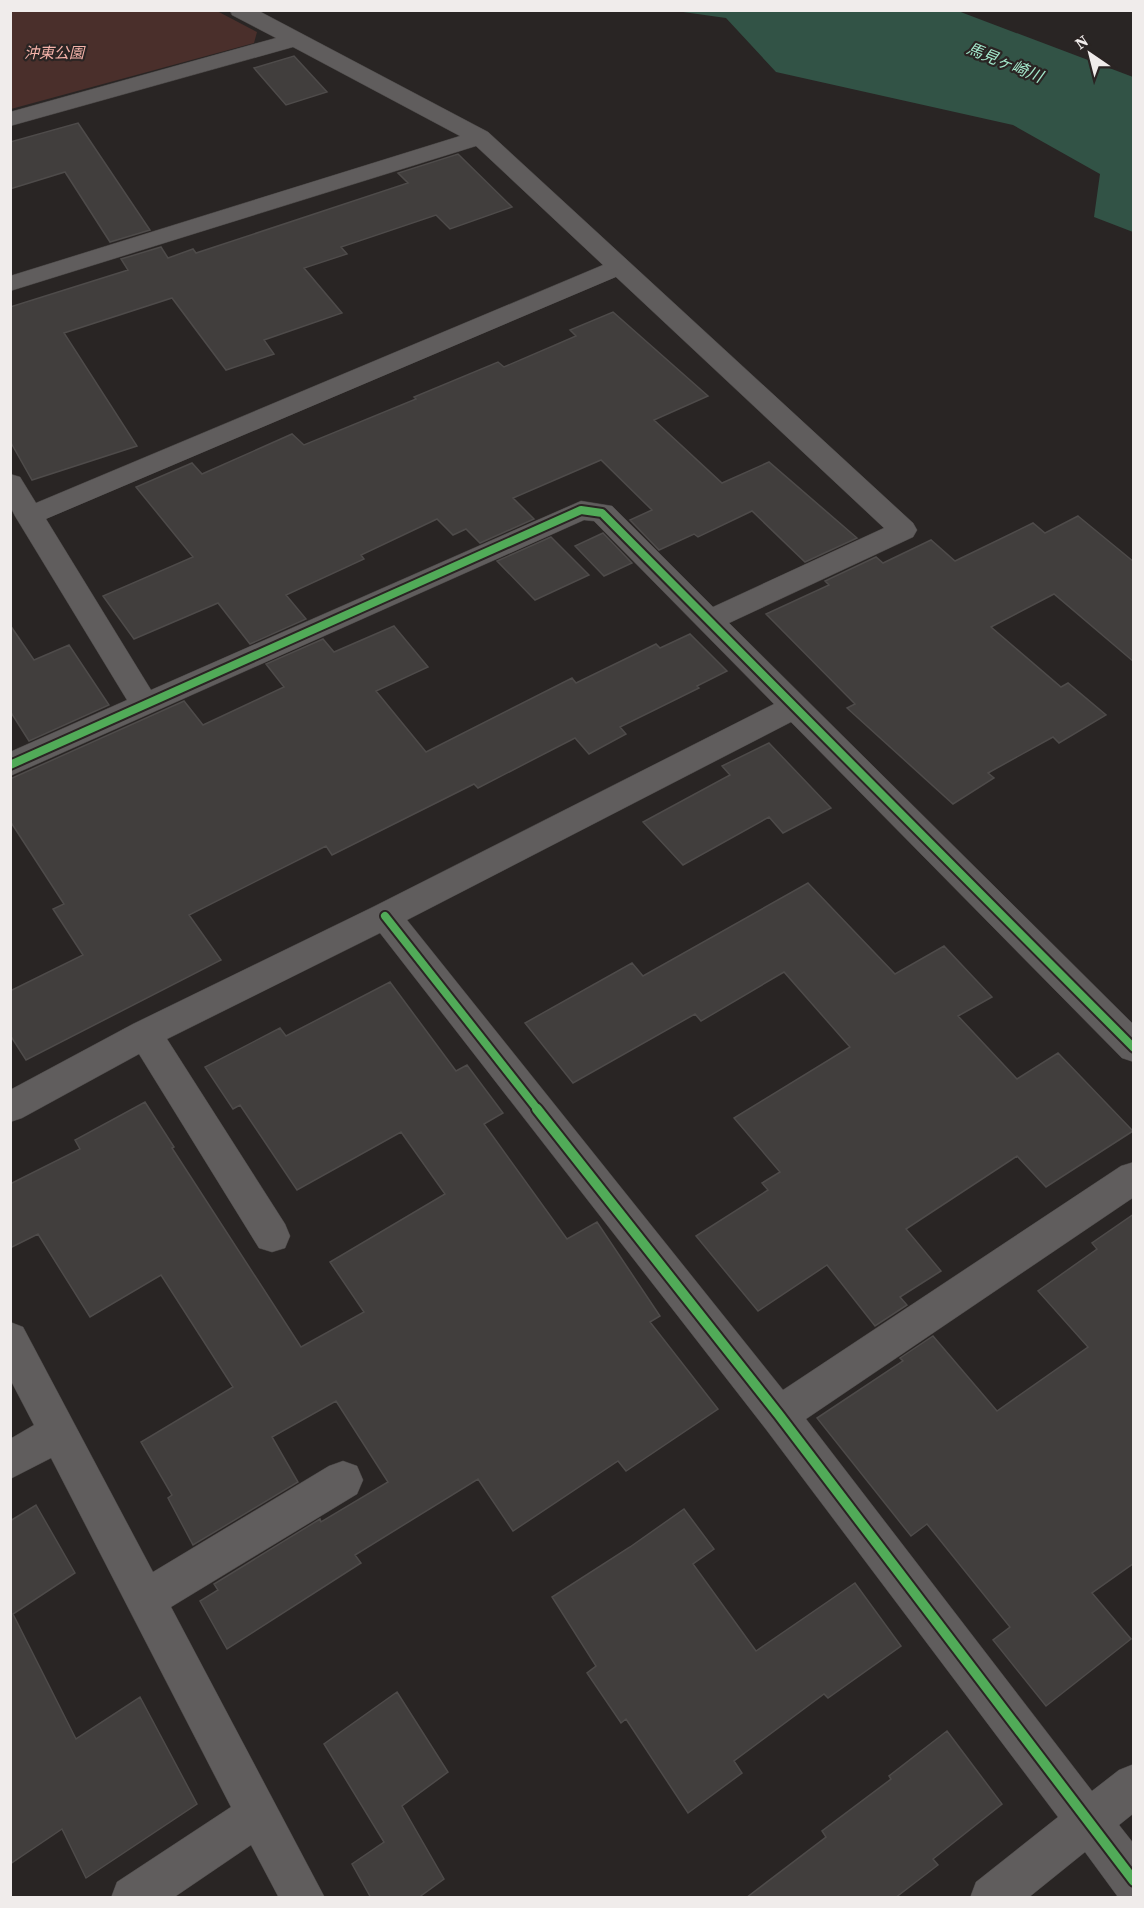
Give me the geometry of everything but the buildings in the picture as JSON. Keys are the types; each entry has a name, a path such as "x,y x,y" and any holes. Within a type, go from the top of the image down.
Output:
{"street":[{"path":"240,10 292,40 480,137 903,530 709,621"},
{"path":"10,119 292,40"},
{"path":"10,284 480,137"},
{"path":"29,516 618,267"},
{"path":"10,483 145,705"},
{"path":"10,765 580,510 602,513 1134,1048"},
{"path":"10,1107 146,1034 385,916 794,707"},
{"path":"385,916 779,1415 1134,1881"},
{"path":"146,1034 272,1236"},
{"path":"779,1415 1134,1177"},
{"path":"10,1339 303,1898"},
{"path":"10,1460 58,1433"},
{"path":"145,1600 343,1480"},
{"path":"992,1898 1134,1785"},
{"path":"133,1898 258,1815"}],"green space":[{"name":"沖東公園","path":"11,10 217,11 257,32 254,43 11,109"}],"water":[{"name":"馬見ヶ崎川","path":"676,11 958,11 1133,77 1133,232 1094,217 1100,174 1013,125 776,72 726,18"}],"cycle path":[{"path":"10,765 581,510 602,513 1134,1048"},
{"path":"385,916 779,1415 1134,1881"}]}
